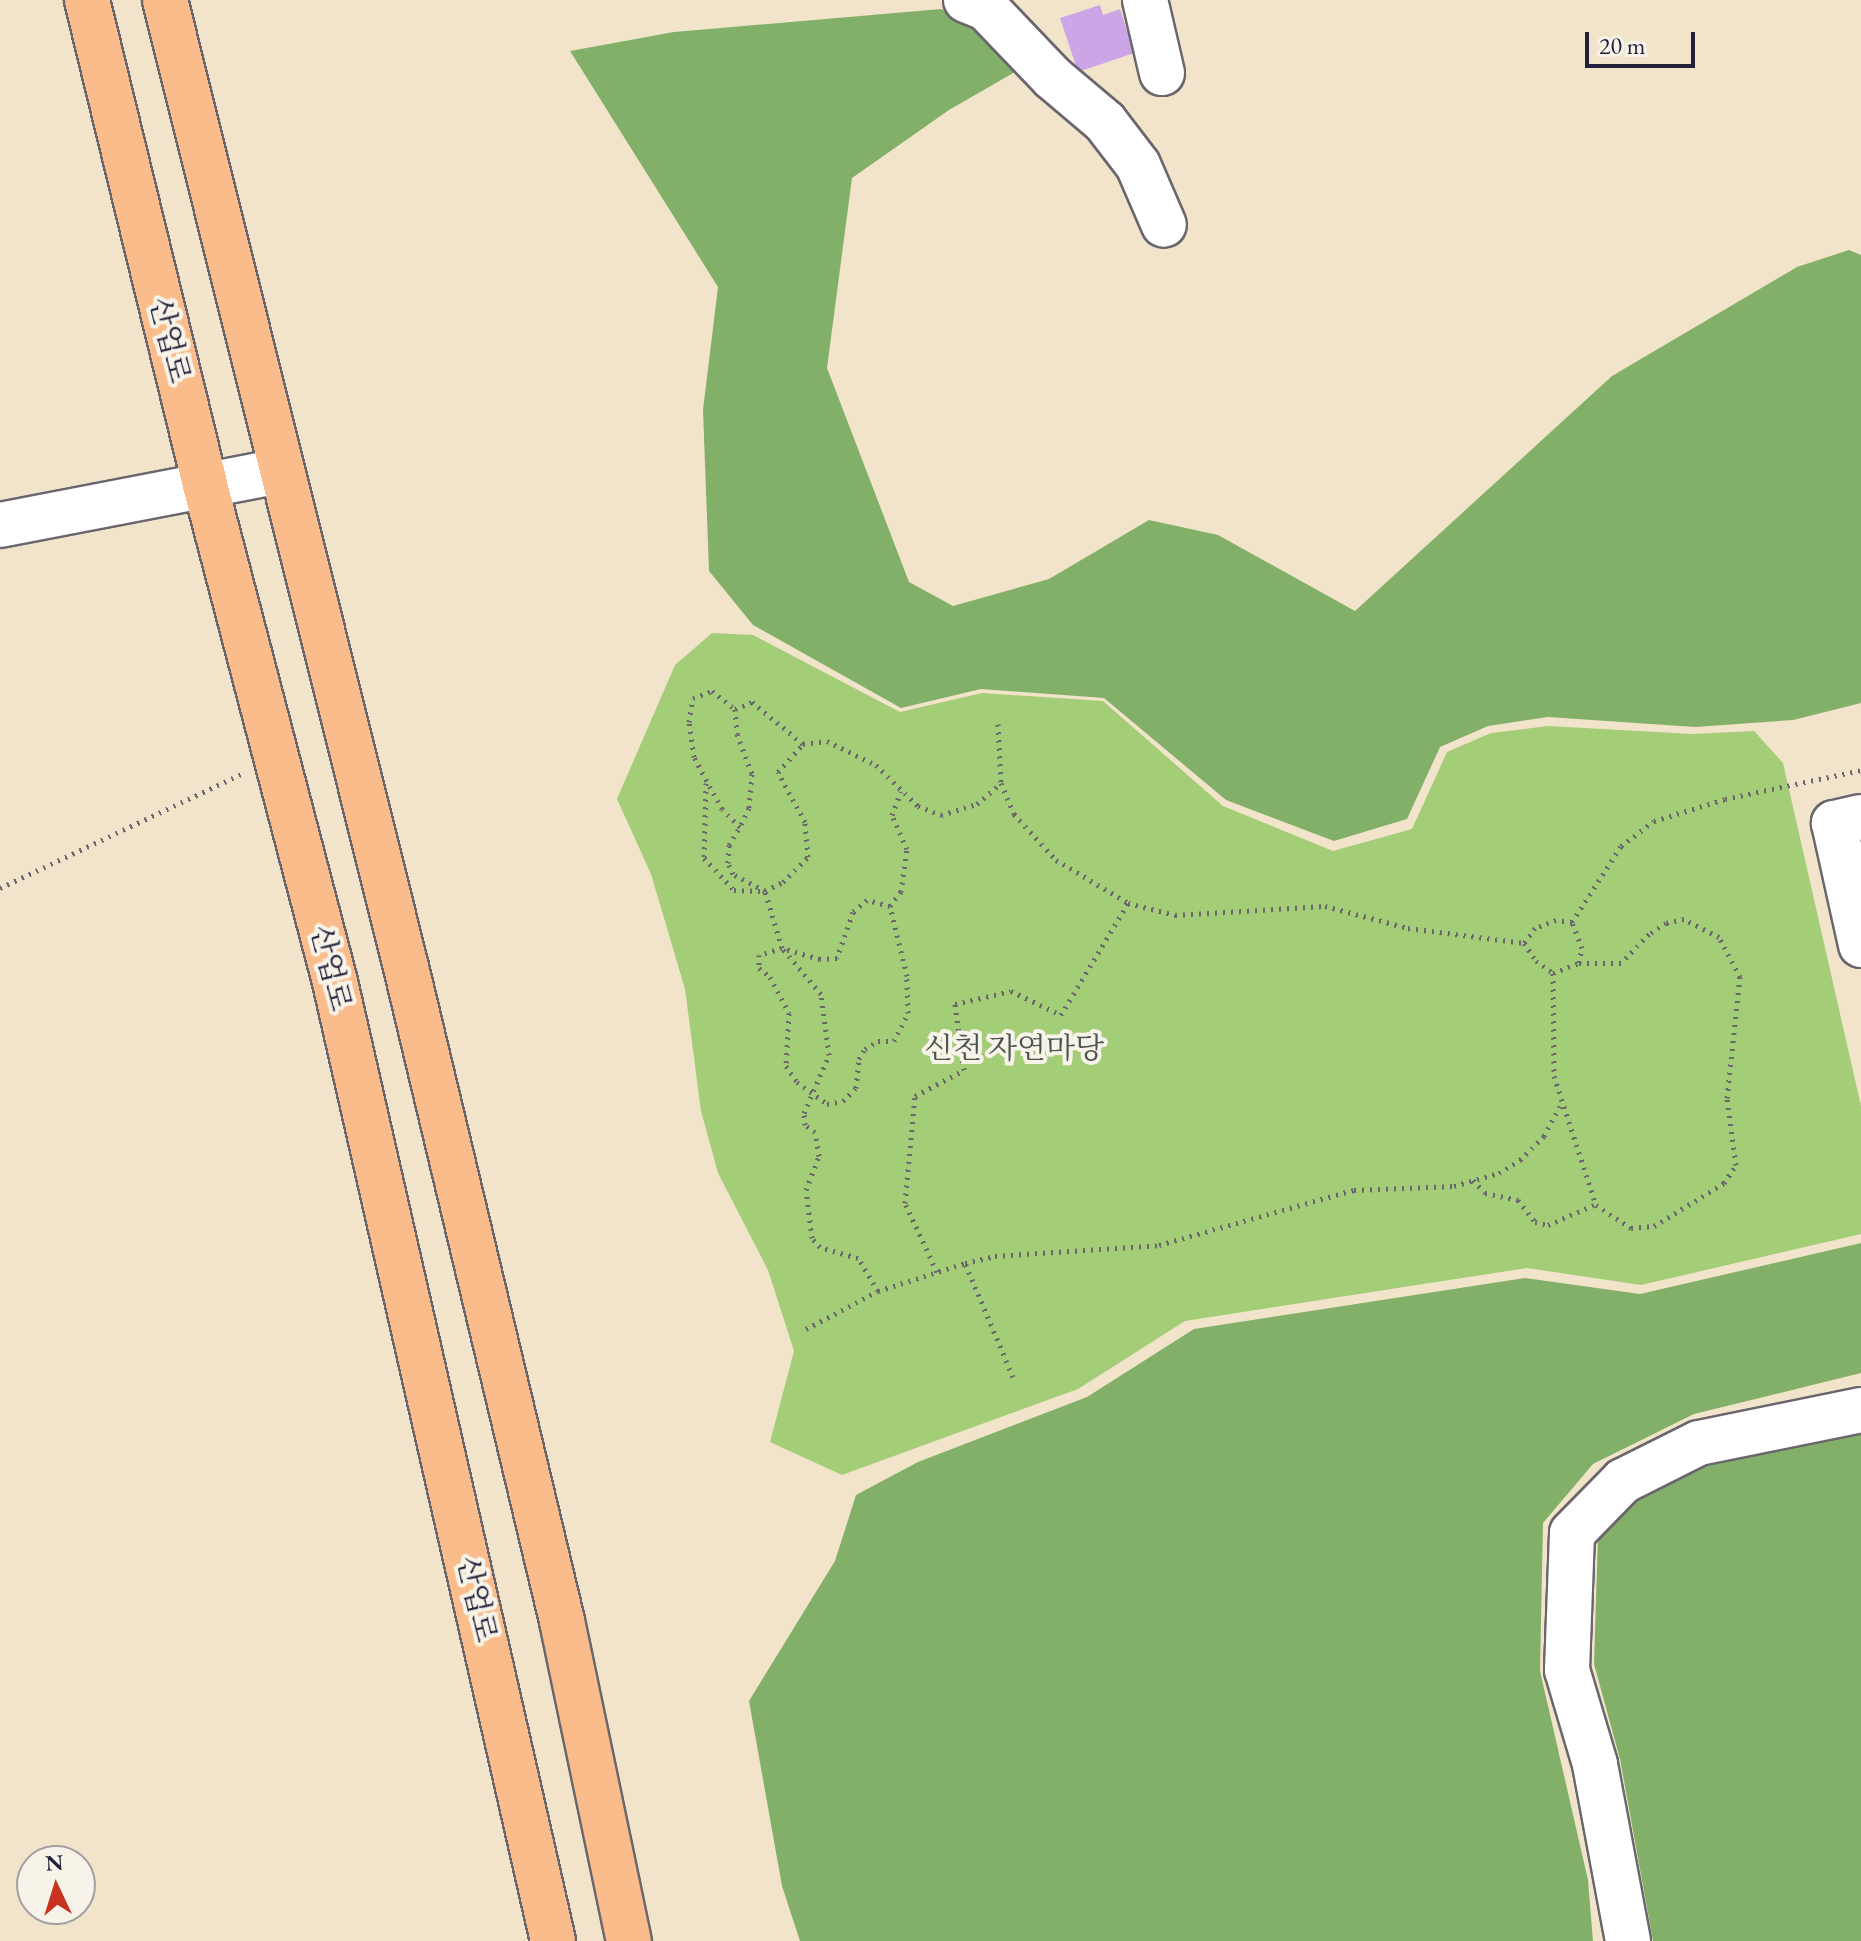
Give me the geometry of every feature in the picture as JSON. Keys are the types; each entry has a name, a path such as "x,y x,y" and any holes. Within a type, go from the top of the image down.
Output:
{"main road":[{"name":"산업로","path":"87,0 205,485 335,982 553,1941"},
{"path":"165,0 554,1591 629,1941"}],"street":[{"path":"966,0 986,8 1053,78 1105,122 1138,165 1164,225"},
{"path":"1145,0 1162,73"},
{"path":"0,525 280,471"},
{"path":"1861,817 1834,823 1861,945"},
{"path":"1628,1941 1595,1764 1567,1670 1572,1533 1623,1481 1699,1443 1861,1410"}],"path":[{"path":"878,1291 858,1258 820,1247 812,1238 806,1190 819,1156 804,1113 829,1055 821,994 782,948 765,891 733,874 728,863 729,845 749,808 752,774 737,734 735,709 712,691 693,698 690,731 706,782 704,858 734,890 765,891 793,874 808,857 805,822 778,772 803,744 814,739 847,748 876,765 901,792 941,815 977,804 1001,783"},
{"path":"735,709 743,703 759,705 803,744"},
{"path":"998,724 1001,783 1014,814 1056,860 1128,903 1175,915 1325,906 1408,928 1524,943 1536,961 1553,973"},
{"path":"0,888 170,803 277,761"},
{"path":"1572,922 1621,846 1654,821 1725,799 1861,770"},
{"path":"706,782 740,827"},
{"path":"890,906 901,892 907,849 892,815 901,792"},
{"path":"867,900 890,906 907,976 903,1031 894,1041 878,1041 865,1049 856,1088 843,1101 827,1104 812,1096 786,1066 789,1013 770,977 759,968 759,955 782,948 820,959 837,958 853,912 867,900"},
{"path":"937,1272 905,1203 915,1096 964,1070 955,1004 1011,991 1061,1015 1128,903"},
{"path":"1684,919 1719,937 1740,977 1727,1098 1736,1165 1724,1183 1654,1226 1631,1228 1596,1204 1560,1105 1550,1034 1553,973 1579,963 1621,963 1649,934 1684,919"},
{"path":"1524,943 1535,928 1556,920 1572,922"},
{"path":"1572,922 1582,948 1579,963"},
{"path":"806,1329 878,1291 995,1256 1159,1245 1354,1190 1473,1180 1499,1173 1520,1160 1544,1136 1560,1105"},
{"path":"1473,1180 1485,1193 1518,1200 1535,1222 1548,1225 1596,1204"},
{"path":"965,1263 1013,1377"}],"green space":[{"path":"941,9 983,24 1022,68 949,110 852,178 827,368 909,582 953,606 1049,579 1149,520 1218,535 1355,611 1612,376 1797,267 1849,250 1861,255 1861,703 1793,720 1695,727 1548,717 1488,726 1440,747 1407,819 1334,841 1226,800 1104,698 981,689 901,708 753,625 709,571 703,410 718,287 570,51 674,32"},
{"name":"신천 자연마당","path":"712,633 753,635 900,712 982,693 1103,701 1223,806 1333,851 1412,829 1447,752 1491,733 1548,726 1693,734 1754,731 1783,763 1861,1106 1861,1234 1641,1285 1527,1268 1185,1321 1078,1389 842,1475 770,1442 794,1351 768,1270 718,1173 701,1111 685,989 651,874 617,799 675,665"},
{"path":"1861,1243 1861,1373 1694,1414 1593,1464 1543,1523 1540,1671 1588,1880 1593,1941 800,1941 782,1886 749,1701 835,1561 856,1495 918,1462 1087,1397 1194,1329 1525,1278 1640,1294"},
{"path":"1861,1434 1861,1941 1653,1941 1620,1759 1594,1664 1598,1536 1635,1502 1703,1464"}],"building":[{"path":"1100,5 1103,15 1120,9 1127,31 1138,27 1146,49 1078,72 1060,18"}]}
